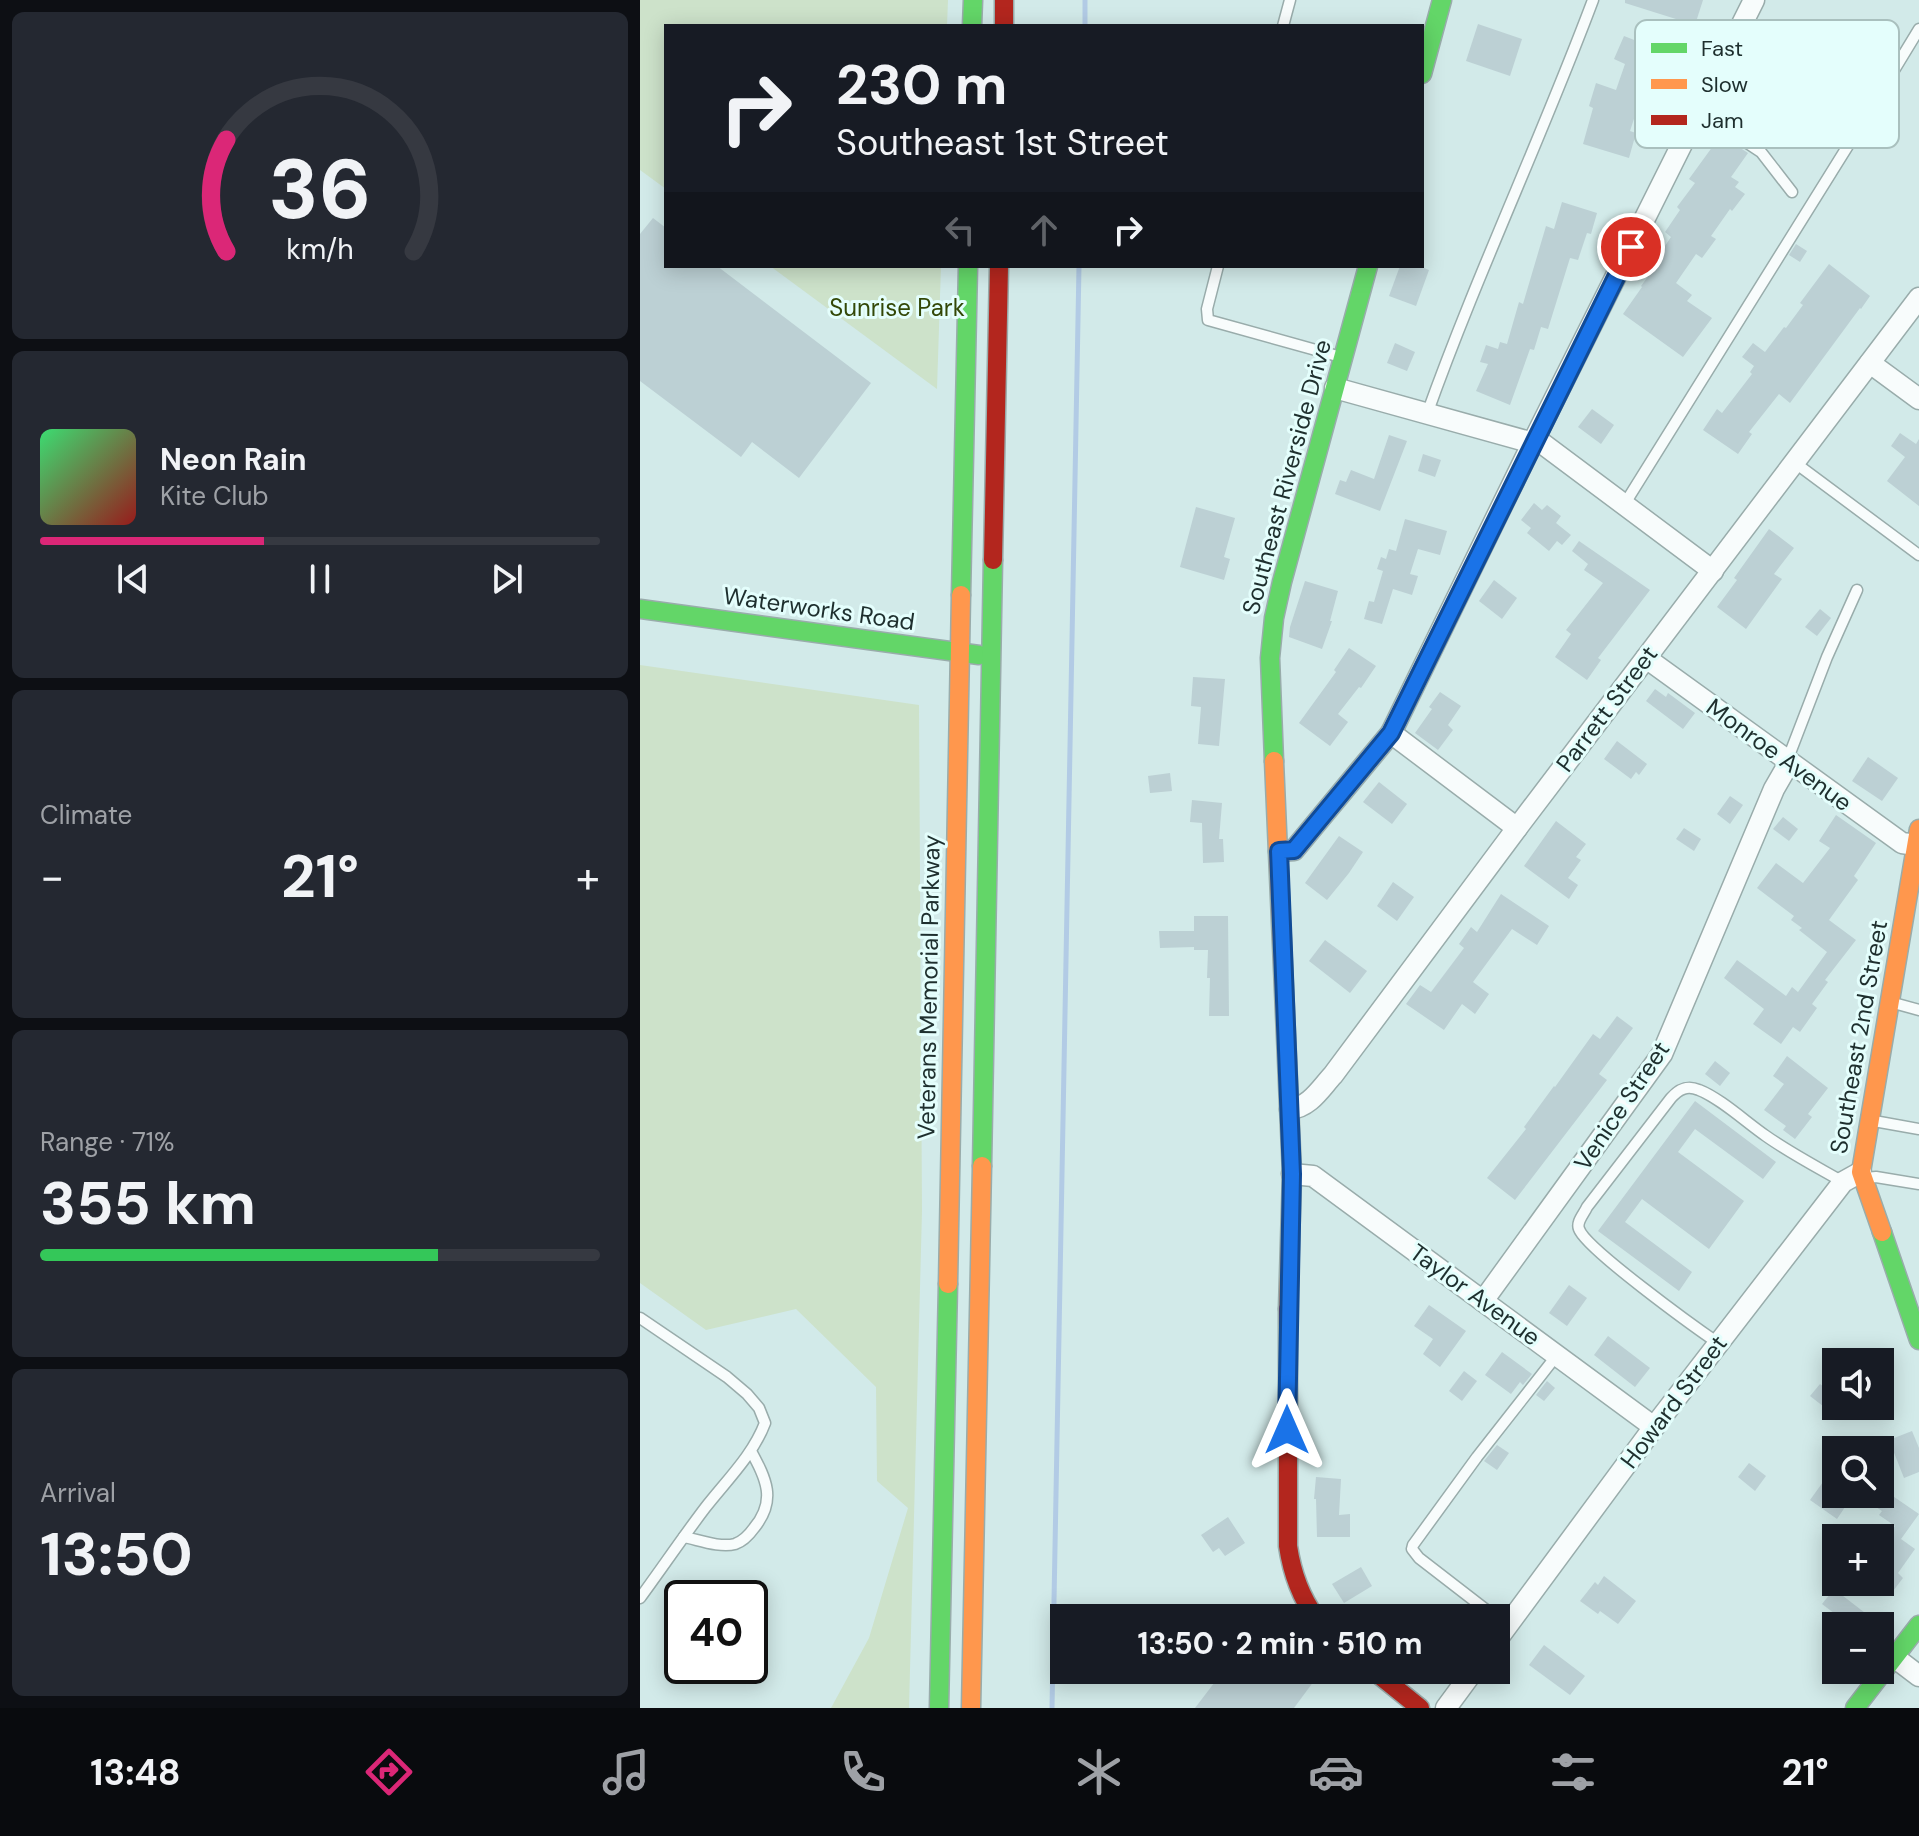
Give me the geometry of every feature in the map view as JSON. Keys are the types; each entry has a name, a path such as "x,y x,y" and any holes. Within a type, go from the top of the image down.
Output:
{"main road":[{"path":"972,24 973,0"},
{"path":"1004,0 1004,24"},
{"path":"1424,67 1442,0"},
{"name":"Veterans Memorial Parkway","path":"939,1708 968,268"},
{"path":"971,1708 999,268"},
{"name":"Southeast Riverside Drive","path":"1307,1604 1297,1587 1288,1546 1288,1300 1292,1174 1270,658 1272,629 1282,582 1367,268"},
{"name":"Waterworks Road","path":"640,609 991,657"},
{"name":"Southeast 2nd Street","path":"1918,837 1912,912 1890,1002 1870,1120 1856,1178 1919,1340"},
{"path":"1894,1657 1919,1625"},
{"path":"1390,1684 1420,1708"},
{"path":"1855,1708 1873,1684"}],"street":[{"path":"1744,20 1754,0"},
{"path":"1279,851 1294,850 1391,733 1680,148"},
{"name":"Parrett Street","path":"1290,1109 1301,1108 1333,1075 1919,298"},
{"path":"1870,363 1919,399"},
{"path":"1335,388 1534,441 1713,571"},
{"name":"Monroe Avenue","path":"1646,658 1902,843 1918,837"},
{"path":"1391,733 1517,828"},
{"name":"Venice Street","path":"1483,1301 1662,1054 1788,762"},
{"name":"Taylor Avenue","path":"1292,1174 1313,1176 1654,1427"},
{"name":"Howard Street","path":"1510,1622 1718,1343 1856,1178"},
{"path":"1894,1657 1919,1676"},
{"path":"1446,1708 1464,1684"}],"lane":[{"path":"1284,24 1290,0"},
{"path":"1427,414 1593,0"},
{"path":"1899,62 1919,29"},
{"path":"1755,148 1792,192"},
{"path":"1624,505 1847,148"},
{"path":"1217,268 1207,309 1208,320 1343,358"},
{"path":"1794,462 1919,555"},
{"path":"1788,762 1827,657 1857,590"},
{"path":"1890,1002 1919,1010"},
{"path":"1718,1343 1692,1326 1596,1249 1580,1232 1578,1224 1587,1207 1678,1090 1687,1087 1698,1090 1771,1139 1856,1178 1876,1177 1919,1184"},
{"path":"1870,1120 1919,1129"},
{"path":"640,1318 727,1377 759,1408 765,1423 751,1451 640,1598"},
{"path":"1470,1604 1414,1553 1413,1545 1557,1355"},
{"path":"684,1537 732,1545 745,1540 761,1519 768,1503 762,1472 751,1451"}],"green space":[{"path":"640,0 948,0 947,24 664,24 664,188 640,170"},
{"name":"Sunrise Park","path":"773,268 941,268 937,389"},
{"path":"640,665 919,705 922,1211 909,1708 831,1708 869,1638 908,1508 877,1481 876,1387 796,1309 706,1330 640,1283"}],"building":[{"path":"1625,0 1703,0 1697,20 1679,20 1625,3"},
{"path":"1478,24 1522,39 1510,76 1466,61"},
{"path":"1624,36 1635,40 1635,116 1630,131 1635,133 1635,137 1629,158 1583,144 1596,83 1616,90 1625,64 1614,59"},
{"path":"1712,148 1740,148 1748,153 1731,177 1739,182 1735,187 1745,194 1711,236 1716,239 1702,258 1696,254 1676,283 1692,295 1687,301 1712,318 1683,357 1623,314 1658,263 1655,261 1671,237 1665,232 1680,210 1677,207 1695,183 1689,179"},
{"path":"1562,202 1597,213 1578,260 1570,258 1548,329 1541,327 1534,350 1530,349 1510,405 1476,391 1488,364 1480,362 1486,345 1498,349 1500,342 1507,344 1519,302 1523,304 1546,226 1554,229"},
{"path":"653,218 664,226 664,268 720,268 871,383 799,478 752,442 741,457 640,381 640,234"},
{"path":"1796,244 1807,251 1800,262 1789,255"},
{"path":"1829,264 1870,296 1790,403 1779,394 1749,432 1752,434 1738,454 1703,430 1717,409 1722,413 1752,374 1750,372 1754,366 1742,357 1753,343 1765,352 1803,305 1800,303"},
{"path":"1399,268 1429,270 1416,306 1389,296"},
{"path":"1395,343 1415,352 1407,371 1387,363"},
{"path":"1592,409 1614,425 1601,444 1578,427"},
{"path":"1900,433 1916,444 1919,439 1919,506 1887,481 1905,457 1891,446"},
{"path":"1389,435 1407,441 1380,511 1335,494 1340,480 1346,482 1351,470 1374,479"},
{"path":"1423,454 1441,460 1435,477 1418,471"},
{"path":"1534,503 1542,510 1547,505 1561,516 1556,523 1571,535 1562,545 1557,541 1549,551 1527,533 1531,528 1521,520"},
{"path":"1196,507 1235,518 1224,557 1230,559 1224,580 1180,567"},
{"path":"1405,519 1447,531 1440,555 1418,549 1410,574 1418,576 1412,595 1393,589 1382,624 1364,619 1369,601 1374,602 1383,571 1377,569 1381,557 1386,559 1389,549 1396,551"},
{"path":"1769,529 1794,548 1774,574 1782,579 1746,629 1717,607"},
{"path":"1579,541 1650,590 1598,658 1601,660 1587,680 1555,657 1571,634 1566,630 1603,583 1584,570 1588,564 1572,551"},
{"path":"1494,580 1517,598 1502,619 1479,601"},
{"path":"1305,581 1338,591 1322,649 1289,637"},
{"path":"1820,609 1831,618 1817,636 1805,627"},
{"path":"1349,648 1376,666 1338,714 1348,722 1330,746 1299,723 1336,672 1334,670"},
{"path":"1193,677 1225,679 1219,746 1198,744 1201,707 1191,706"},
{"path":"1655,689 1666,697 1668,693 1695,713 1683,729 1646,701"},
{"path":"1440,692 1461,706 1448,725 1453,730 1438,750 1415,733"},
{"path":"1617,741 1647,764 1639,775 1636,772 1631,779 1604,759"},
{"path":"1868,757 1898,778 1882,801 1852,781"},
{"path":"1170,773 1172,791 1150,793 1148,776"},
{"path":"1379,782 1407,804 1392,824 1363,802"},
{"path":"1730,796 1743,805 1730,824 1717,814"},
{"path":"1192,800 1222,803 1219,839 1223,839 1224,862 1203,863 1202,823 1190,822"},
{"path":"1836,815 1876,843 1854,876 1858,880 1829,920 1856,940 1825,980 1828,982 1812,1004 1817,1008 1800,1032 1793,1027 1781,1044 1753,1024 1764,1009 1724,978 1737,960 1786,996 1792,987 1798,992 1827,952 1799,930 1802,928 1791,920 1794,916 1757,888 1776,863 1803,883 1830,848 1819,841"},
{"path":"1783,817 1798,829 1789,841 1773,829"},
{"path":"1556,821 1586,844 1576,857 1581,860 1568,878 1578,885 1569,899 1524,866"},
{"path":"1684,828 1701,839 1694,851 1676,839"},
{"path":"1339,836 1363,852 1327,900 1305,883"},
{"path":"1393,882 1414,897 1397,921 1377,906"},
{"path":"1501,894 1549,926 1537,945 1512,929 1473,982 1489,994 1475,1014 1462,1004 1444,1030 1406,1004 1420,985 1431,992 1464,948 1459,944 1471,927 1477,932"},
{"path":"1194,916 1228,916 1229,1016 1209,1016 1208,950 1194,950 1194,947 1160,948 1159,931 1194,931"},
{"path":"1325,940 1367,971 1350,993 1309,961"},
{"path":"1617,1016 1633,1028 1599,1074 1607,1080 1515,1200 1487,1178 1593,1034 1600,1039"},
{"path":"1787,1056 1828,1088 1808,1114 1812,1117 1795,1139 1783,1130 1786,1126 1764,1110 1784,1084 1773,1076"},
{"path":"1715,1061 1730,1073 1720,1086 1705,1074"},
{"path":"1695,1101 1776,1162 1763,1179 1695,1129 1678,1152 1744,1201 1709,1249 1642,1199 1625,1222 1692,1272 1679,1291 1598,1231"},
{"path":"1569,1285 1587,1298 1567,1326 1549,1313"},
{"path":"1429,1305 1466,1331 1440,1367 1423,1354 1433,1339 1414,1326"},
{"path":"1608,1336 1650,1368 1635,1387 1594,1355"},
{"path":"1502,1352 1532,1374 1523,1385 1520,1382 1511,1394 1485,1375"},
{"path":"1464,1371 1477,1381 1462,1401 1449,1391"},
{"path":"1547,1381 1555,1388 1544,1401 1536,1395"},
{"path":"1820,1384 1822,1386 1822,1405 1810,1396"},
{"path":"1912,1431 1919,1448 1919,1472 1904,1478 1894,1453 1894,1438"},
{"path":"1497,1445 1509,1453 1497,1470 1484,1461"},
{"path":"1749,1463 1766,1476 1755,1491 1738,1477"},
{"path":"1316,1477 1341,1479 1339,1515 1350,1514 1350,1537 1317,1537"},
{"path":"1822,1483 1822,1508 1844,1508 1837,1519 1810,1500"},
{"path":"1894,1497 1919,1514 1901,1539 1915,1549 1898,1573 1903,1578 1894,1590 1895,1526 1879,1515 1882,1511 1878,1508 1894,1508"},
{"path":"1228,1517 1245,1543 1225,1556 1219,1548 1213,1552 1201,1535"},
{"path":"1361,1567 1372,1586 1344,1603 1332,1584"},
{"path":"1604,1576 1636,1601 1618,1624 1580,1601"},
{"path":"1828,1596 1843,1596 1864,1612 1833,1612 1822,1604"},
{"path":"1544,1645 1585,1676 1570,1695 1529,1665"},
{"path":"1213,1684 1312,1684 1294,1708 1195,1708"}],"waterway":[{"path":"1085,0 1085,24"},
{"path":"1052,1708 1079,268"}],"traffic: fast":[{"path":"972,24 973,0"},
{"path":"1424,67 1442,0"},
{"path":"961,595 968,268"},
{"path":"1274,761 1270,658 1274,618 1367,268"},
{"path":"982,1166 993,560"},
{"path":"640,609 979,655"},
{"path":"1882,1232 1919,1340"},
{"path":"939,1708 948,1284"},
{"path":"1855,1708 1919,1625"}],"traffic: slow":[{"path":"948,1284 961,595"},
{"path":"1274,761 1292,1174 1288,1309"},
{"path":"1882,1232 1861,1172 1919,829"},
{"path":"971,1708 982,1166"}],"traffic: jam":[{"path":"1004,0 1004,24"},
{"path":"993,560 999,268"},
{"path":"1288,1309 1288,1546 1292,1566 1307,1604"},
{"path":"1390,1684 1420,1708"}],"route":[{"path":"1287,1430 1292,1174 1279,851 1294,850 1391,733 1631,247"}]}
